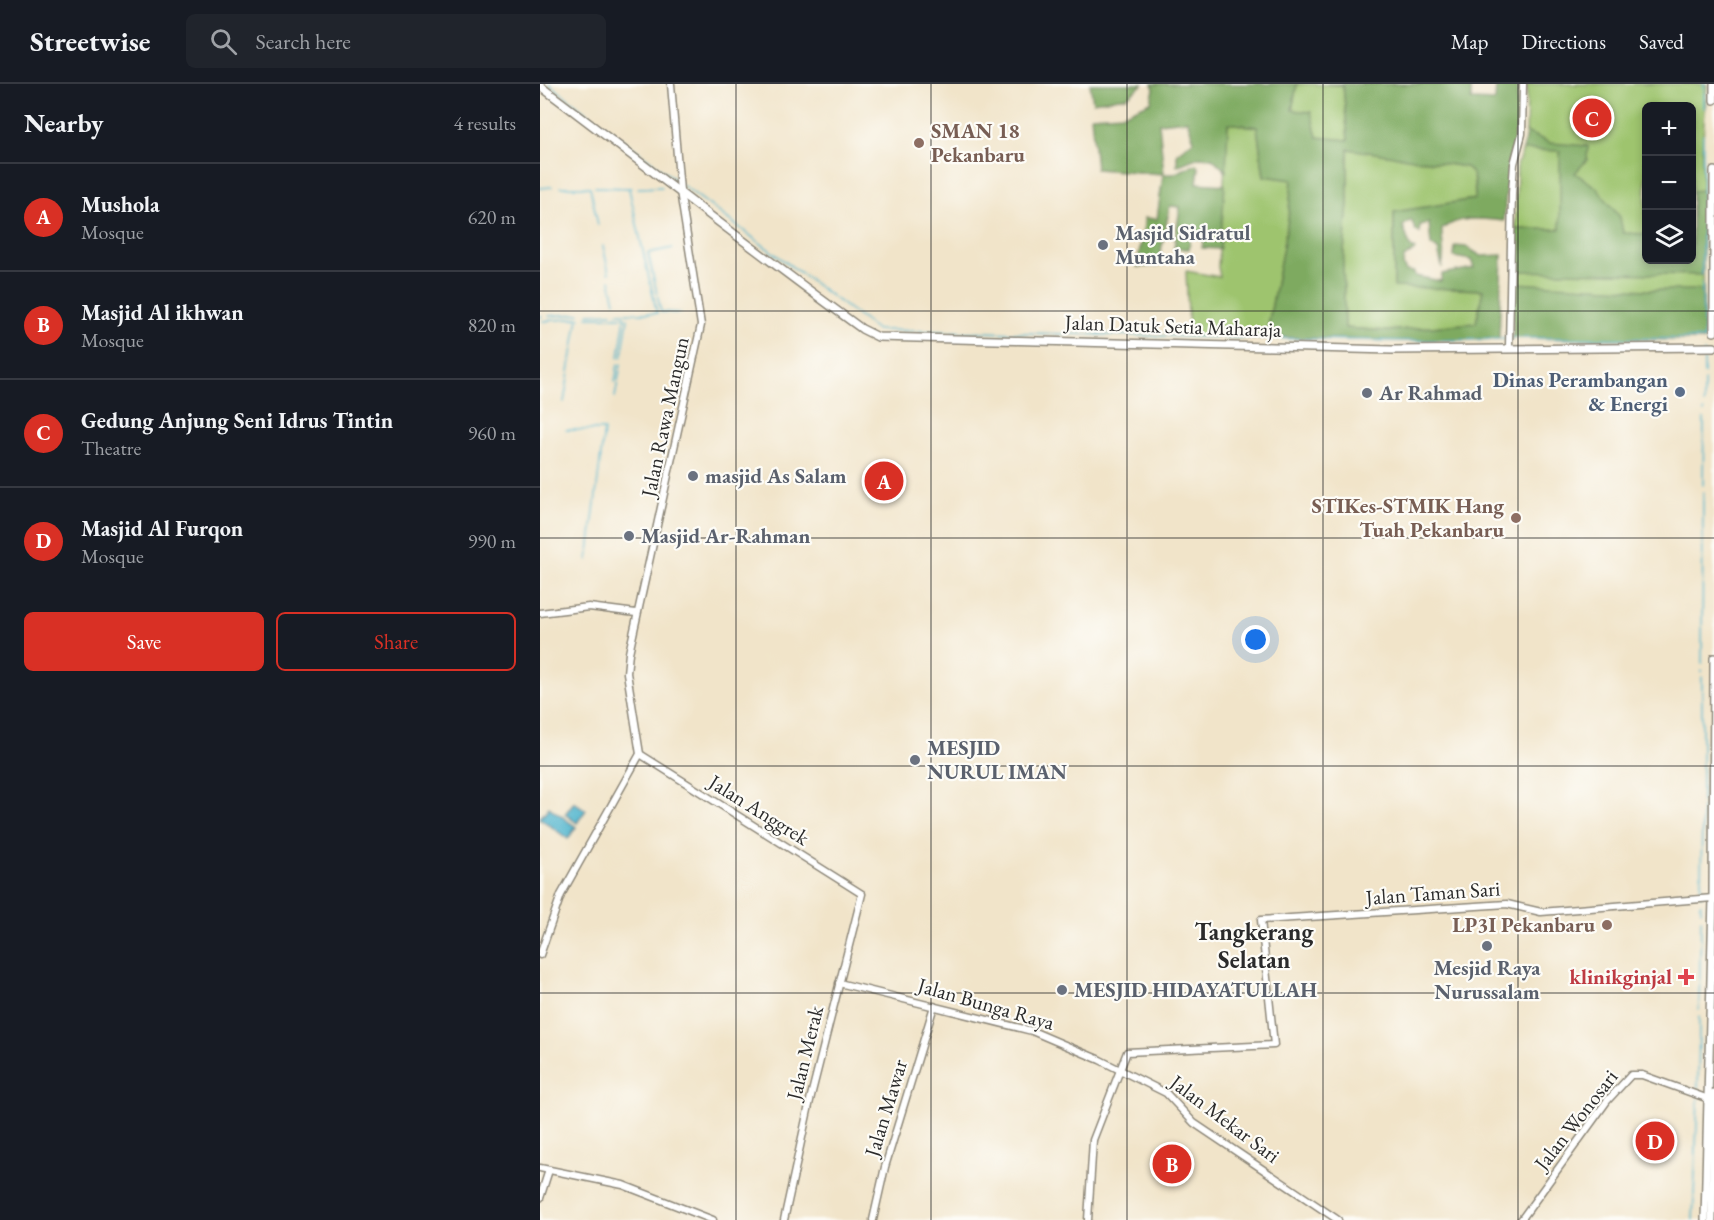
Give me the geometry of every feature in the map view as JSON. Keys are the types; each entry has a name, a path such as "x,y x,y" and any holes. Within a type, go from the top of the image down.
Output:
{"main road":[{"path":"1714,84 1714,100"},
{"name":"Jalan Datuk Setia Maharaja","path":"540,86 680,187 727,231 862,329 878,337 1382,350 1509,341 1714,347"},
{"path":"1714,171 1714,332"},
{"path":"1705,1220 1706,1098 1713,898 1714,658"},
{"path":"1712,1220 1714,1093"}],"street":[{"name":"Jalan Rawa Mangun","path":"640,754 627,673 636,613 666,491 701,325 680,187 671,84"},
{"path":"1509,341 1512,193 1514,164 1522,134 1523,84"},
{"path":"540,613 589,608 636,613"},
{"path":"540,955 561,895 576,864 640,754"},
{"name":"Jalan Anggrek","path":"640,754 862,894"},
{"name":"Jalan Merak","path":"784,1220 803,1127 862,894"},
{"name":"Jalan Taman Sari","path":"1119,1071 1126,1052 1134,1050 1274,1045 1261,920 1507,904 1541,912 1713,898"},
{"name":"Jalan Bunga Raya","path":"839,983 1041,1034 1119,1071"},
{"name":"Jalan Mawar","path":"873,1220 885,1167 934,1006"},
{"path":"1088,1220 1093,1140 1119,1071"},
{"name":"Jalan Mekar Sari","path":"1119,1071 1166,1093 1194,1123 1338,1220"},
{"name":"Jalan Wonosari","path":"1521,1220 1607,1101 1631,1075 1642,1075 1706,1098"},
{"path":"540,1168 623,1185 713,1220"},
{"path":"540,1198 549,1170"}],"green space":[{"path":"1090,84 1143,84 1127,97 1093,102"},
{"path":"1152,84 1297,84 1292,110 1311,112 1317,137 1348,140 1343,85 1327,84 1471,84 1471,100 1495,101 1496,84 1518,84 1516,137 1508,161 1504,221 1464,220 1442,229 1444,256 1442,266 1438,250 1431,245 1429,223 1420,225 1420,233 1416,231 1411,220 1403,226 1410,246 1415,250 1404,258 1403,265 1406,271 1414,272 1415,276 1441,281 1442,274 1474,268 1471,260 1454,257 1455,246 1467,247 1481,256 1502,255 1499,339 1402,341 1266,337 1288,220 1292,180 1264,176 1257,127 1228,123 1226,171 1212,158 1199,157 1177,166 1177,153 1194,140 1187,120 1159,123 1164,174 1173,174 1196,164 1199,168 1197,183 1225,185 1220,249 1202,248 1204,235 1191,233 1189,249 1174,248 1180,207 1170,206 1158,266 1137,267 1145,218 1157,219 1163,174 1096,169 1091,116 1123,114 1151,102 1154,89","holes":["1348,149 1466,167 1473,177 1475,199 1394,212 1394,287 1483,290 1476,323 1387,331 1345,328 1343,265 1348,202"]},
{"path":"1297,84 1343,85 1348,140 1317,138 1292,110"},
{"path":"1527,84 1707,84 1702,152 1704,340 1513,338 1517,165 1526,142"},
{"path":"1228,123 1257,127 1264,176 1292,179 1288,220 1266,337 1189,336 1186,271 1220,277 1218,267"},
{"path":"1526,132 1550,143 1588,146 1587,160 1575,173 1596,187 1620,217 1623,233 1642,234 1642,264 1696,264 1696,191 1702,190 1702,275 1515,271 1516,229 1560,229 1560,151 1523,150"},
{"path":"1348,148 1466,167 1469,170 1474,182 1475,199 1394,213 1394,286 1483,290 1476,323 1387,331 1345,328 1343,265 1348,202"},
{"path":"1514,283 1647,290 1702,290 1704,340 1513,338"}],"water":[{"path":"574,802 586,810 577,823 565,814"},
{"path":"549,807 576,827 568,839 540,818"}],"waterway":[{"path":"549,84 677,181"},
{"path":"1704,84 1704,108"},
{"path":"1702,275 1703,134"},
{"path":"681,184 877,330 1402,341 1507,339"},
{"path":"540,188 552,187"},
{"path":"560,187 590,187 598,225"},
{"path":"595,187 631,188"},
{"path":"638,188 662,187"},
{"path":"629,189 657,313"},
{"path":"603,246 609,273"},
{"path":"661,312 648,253 673,248"},
{"path":"610,280 615,302"},
{"path":"1702,282 1704,339"},
{"path":"661,312 681,313"},
{"path":"588,314 612,313"},
{"path":"617,313 657,313"},
{"path":"549,316 580,314"},
{"path":"587,317 624,317"},
{"path":"619,357 625,317"},
{"path":"564,402 578,318"},
{"path":"543,321 580,318"},
{"path":"622,357 628,318"},
{"path":"1511,338 1707,339"},
{"path":"1704,352 1704,374"},
{"path":"615,382 618,364"},
{"path":"615,397 621,364"},
{"path":"1704,381 1704,404"},
{"path":"1703,485 1704,419"},
{"path":"566,430 604,430 588,560"},
{"path":"1702,663 1703,492"},
{"path":"1702,677 1702,802"},
{"path":"1701,896 1702,807"},
{"path":"1701,903 1701,911"},
{"path":"1699,1010 1701,919"},
{"path":"1698,1091 1699,1017"},
{"path":"1693,1220 1698,1099"}],"place":[{"name":"Gedung Anjung Seni Idrus Tintin","path":"1592,118"},
{"name":"SMAN 18 Pekanbaru","path":"919,143"},
{"name":"Masjid Sidratul Muntaha","path":"1103,245"},
{"name":"Dinas Perambangan & Energi","path":"1680,392"},
{"name":"Ar Rahmad","path":"1367,393"},
{"name":"masjid As Salam","path":"693,476"},
{"name":"Mushola","path":"884,481"},
{"name":"STIKes-STMIK Hang Tuah Pekanbaru","path":"1516,518"},
{"name":"Masjid Ar-Rahman","path":"629,536"},
{"name":"MESJID NURUL IMAN","path":"915,760"},
{"name":"LP3I Pekanbaru","path":"1607,925"},
{"name":"Mesjid Raya Nurussalam","path":"1487,946"},
{"name":"klinikginjal","path":"1686,977"},
{"name":"MESJID HIDAYATULLAH","path":"1062,990"},
{"name":"Masjid Al Furqon","path":"1655,1141"},
{"name":"Masjid Al ikhwan","path":"1172,1164"}],"district":[{"name":"Tangkerang Selatan","path":"1254,946"}]}
